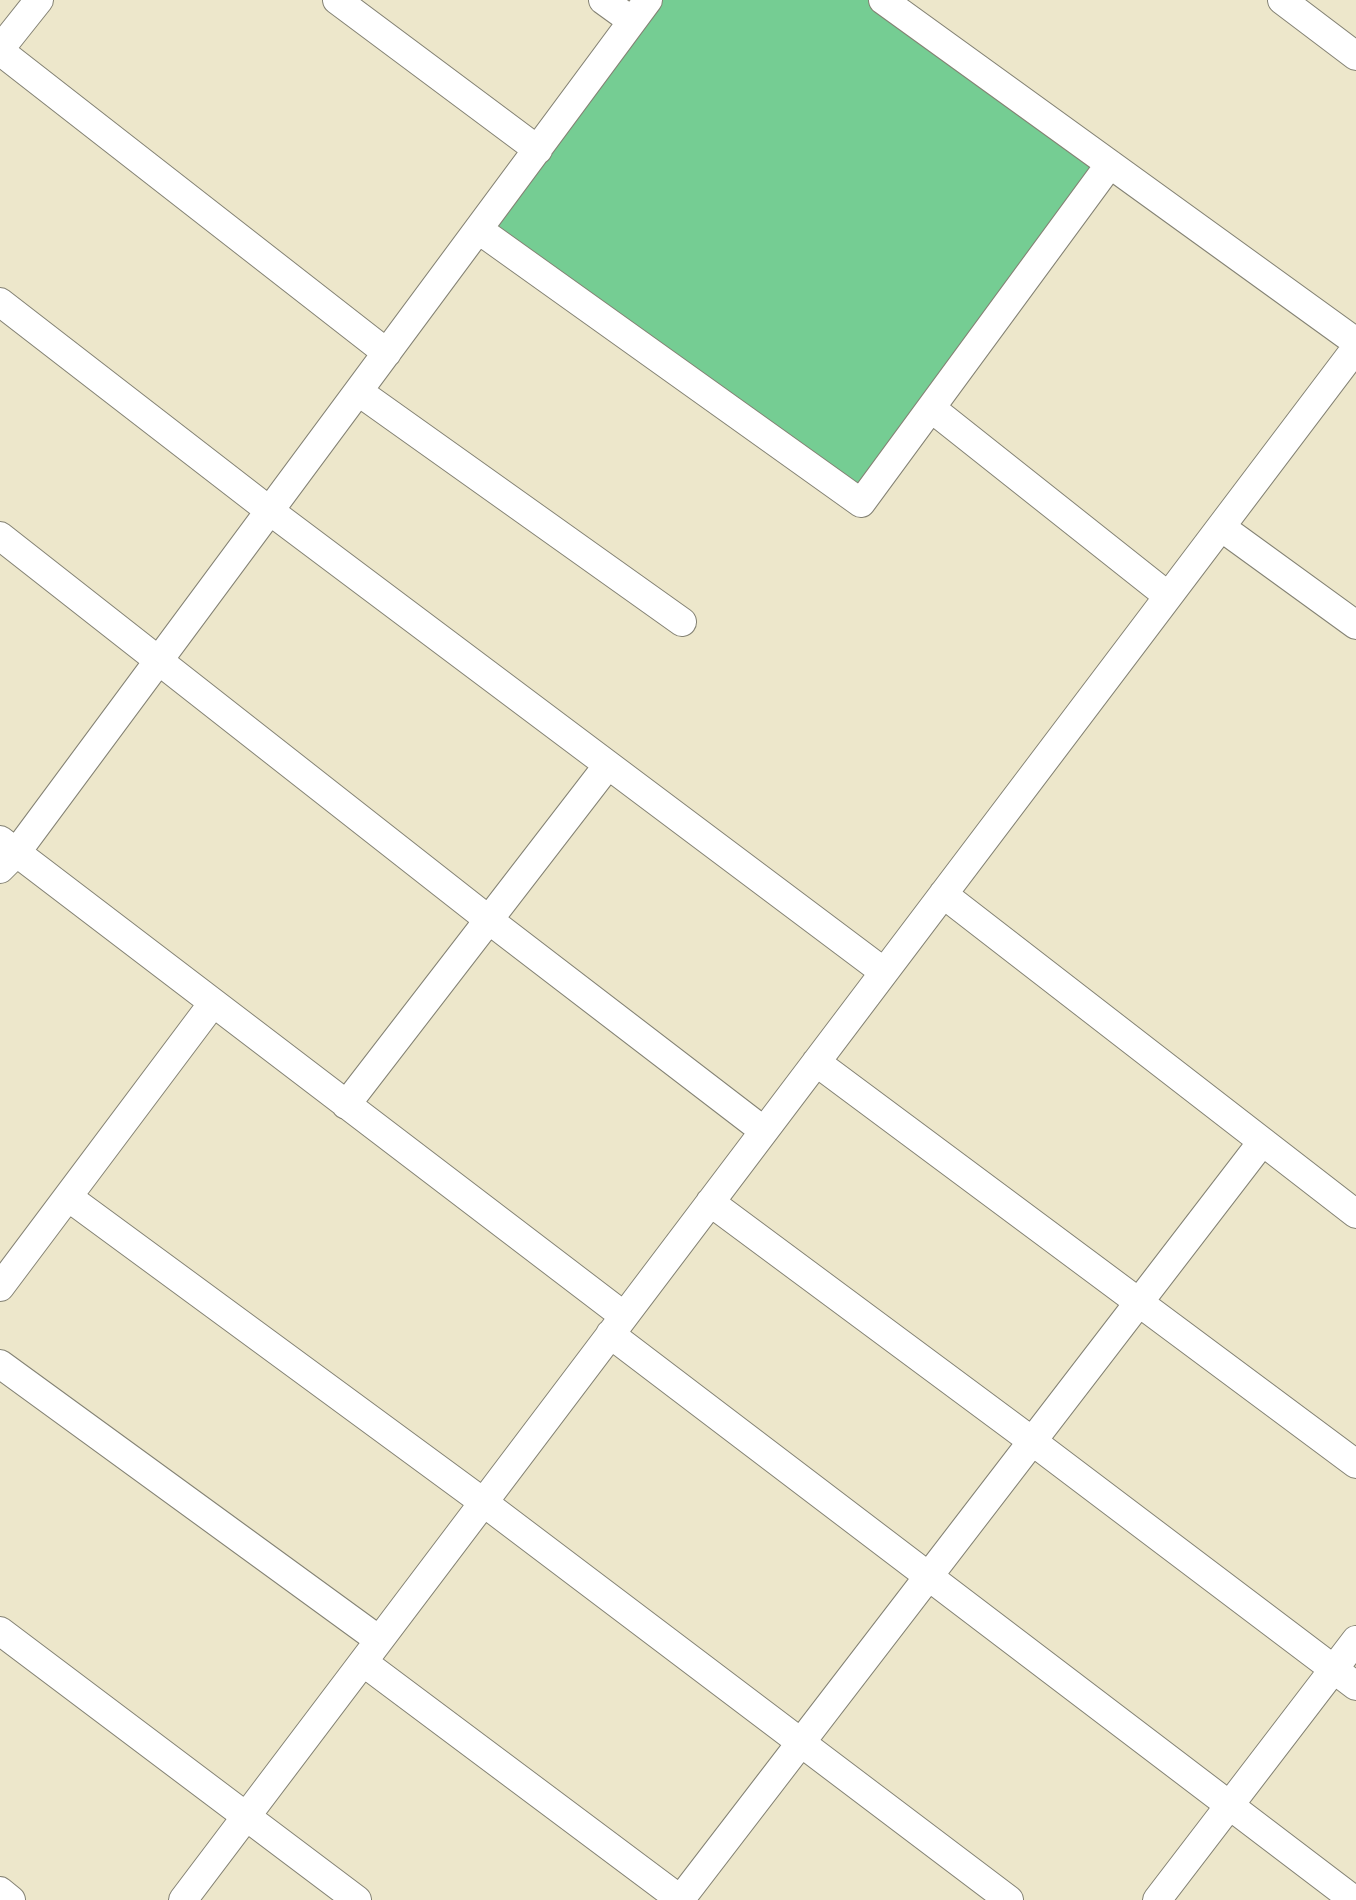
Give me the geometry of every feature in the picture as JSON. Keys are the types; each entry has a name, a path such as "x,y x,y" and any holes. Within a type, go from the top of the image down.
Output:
{"street":[{"path":"39,0 0,50 387,353"},
{"path":"337,0 538,150"},
{"path":"603,0 632,22"},
{"path":"648,0 159,661 5,854 213,1003 346,1105 928,1576 1354,1900"},
{"path":"883,0 1356,342"},
{"path":"1282,0 1356,56"},
{"path":"479,230 861,503 1110,164"},
{"path":"0,302 270,511 884,972"},
{"path":"183,1900 1356,348"},
{"path":"358,392 682,622"},
{"path":"931,408 1168,596"},
{"path":"1221,527 1356,625"},
{"path":"0,536 489,920 764,1131"},
{"path":"346,1105 608,765"},
{"path":"943,894 1356,1214"},
{"path":"0,1286 213,1003"},
{"path":"816,1062 1356,1464"},
{"path":"363,1662 680,1900 1262,1142"},
{"path":"68,1196 483,1502 1009,1900"},
{"path":"710,1202 1356,1686"},
{"path":"0,1364 379,1640"},
{"path":"0,1631 357,1900"},
{"path":"1157,1900 1356,1640"},
{"path":"0,1891 12,1900"}],"green space":[{"path":"648,0 883,0 1110,164 861,503 479,230"}]}
